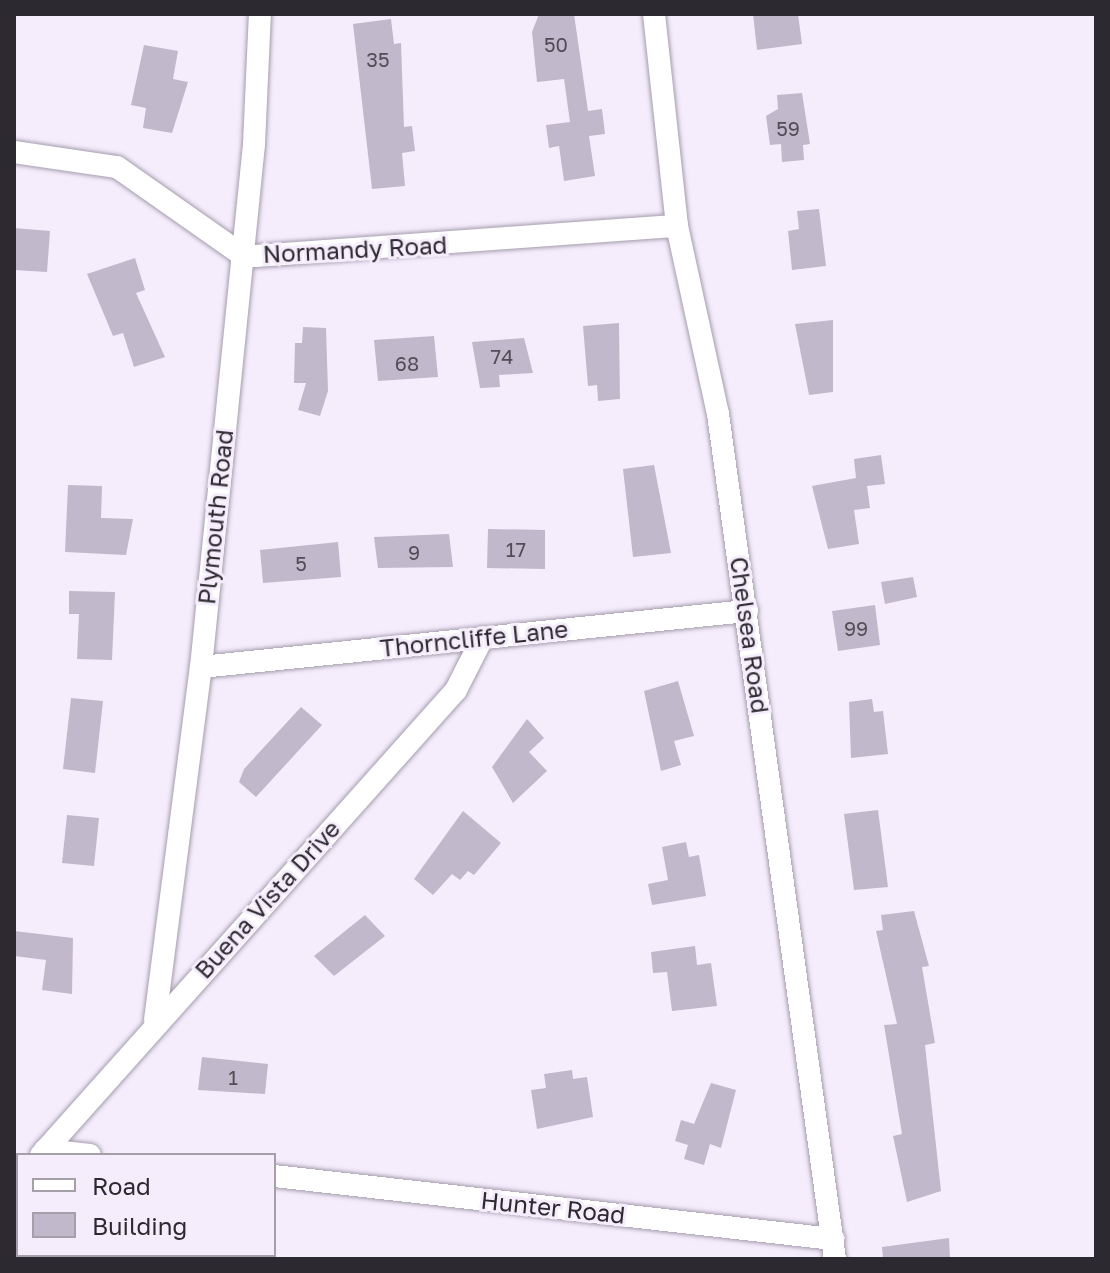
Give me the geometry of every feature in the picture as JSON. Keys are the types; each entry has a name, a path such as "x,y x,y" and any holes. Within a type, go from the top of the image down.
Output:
{"street":[{"name":"Plymouth Road","path":"155,1020 201,667 241,254 260,14"},
{"name":"Chelsea Road","path":"654,14 677,226 718,414 834,1249"},
{"name":"Normandy Road","path":"14,152 117,167 241,254 677,226"},
{"name":"Thorncliffe Lane","path":"201,667 747,611"},
{"name":"Buena Vista Drive","path":"43,1152 155,1020 456,690 483,637"},
{"name":"Hunter Road","path":"276,1176 834,1249"}],"building":[{"path":"539,14 574,14 588,111 602,109 605,134 589,136 595,176 564,181 559,146 549,148 546,125 570,122 564,79 537,82 532,32"},
{"path":"753,14 798,14 802,44 757,50"},
{"path":"391,19 394,44 401,43 404,127 412,126 415,151 402,153 405,186 372,189 353,24"},
{"path":"144,45 178,51 173,79 188,82 172,133 143,128 146,108 131,105"},
{"path":"802,93 810,144 803,145 804,160 782,162 781,144 770,145 766,116 778,109 777,95"},
{"path":"819,209 826,266 792,270 788,231 799,229 797,211"},
{"path":"14,228 50,231 47,272 14,270"},
{"path":"135,258 145,290 136,293 165,357 134,367 123,333 113,336 87,274"},
{"path":"833,320 833,392 809,395 795,324"},
{"path":"619,323 620,399 598,401 597,385 588,386 583,326"},
{"path":"303,327 326,328 328,391 320,416 298,410 306,383 294,383 295,343 302,343"},
{"path":"434,336 438,377 378,381 374,340"},
{"path":"524,338 533,373 499,375 500,387 480,388 472,342"},
{"path":"881,455 885,484 867,486 870,508 854,510 859,544 828,549 812,486 856,478 854,459"},
{"path":"654,465 671,553 633,557 623,469"},
{"path":"68,485 102,486 101,518 133,519 126,555 65,552"},
{"path":"488,529 545,530 545,569 487,568"},
{"path":"449,534 453,567 378,568 374,537"},
{"path":"338,542 341,577 263,583 260,550"},
{"path":"913,577 917,597 885,604 881,582"},
{"path":"69,591 115,592 112,660 77,659 79,614 69,614"},
{"path":"875,605 880,645 838,651 832,611"},
{"path":"678,681 694,736 674,741 681,765 661,771 644,691"},
{"path":"71,698 103,701 95,773 63,769"},
{"path":"872,699 874,712 883,711 888,754 851,758 849,702"},
{"path":"301,707 322,725 256,797 239,782 244,769"},
{"path":"527,719 544,738 529,752 547,771 513,803 492,767"},
{"path":"878,810 888,887 854,890 844,814"},
{"path":"463,811 501,843 474,875 468,871 460,880 452,874 433,895 414,879"},
{"path":"67,815 99,818 94,866 62,863"},
{"path":"686,842 689,857 699,855 706,896 652,905 648,884 668,880 662,847"},
{"path":"914,911 929,966 922,967 935,1043 925,1045 941,1191 907,1202 893,1136 902,1134 884,1025 897,1024 876,931 883,930 881,915"},
{"path":"365,915 385,936 334,976 314,956"},
{"path":"14,931 73,938 72,994 42,990 46,960 14,956"},
{"path":"695,946 697,965 711,963 717,1006 672,1011 667,972 653,973 651,952"},
{"path":"202,1057 268,1064 265,1094 198,1090"},
{"path":"572,1070 573,1079 587,1077 593,1117 537,1129 531,1090 546,1088 544,1074"},
{"path":"711,1083 736,1090 721,1148 710,1144 704,1165 684,1159 688,1145 675,1141 681,1120 694,1124"},
{"path":"949,1238 950,1259 883,1259 882,1247"}]}
